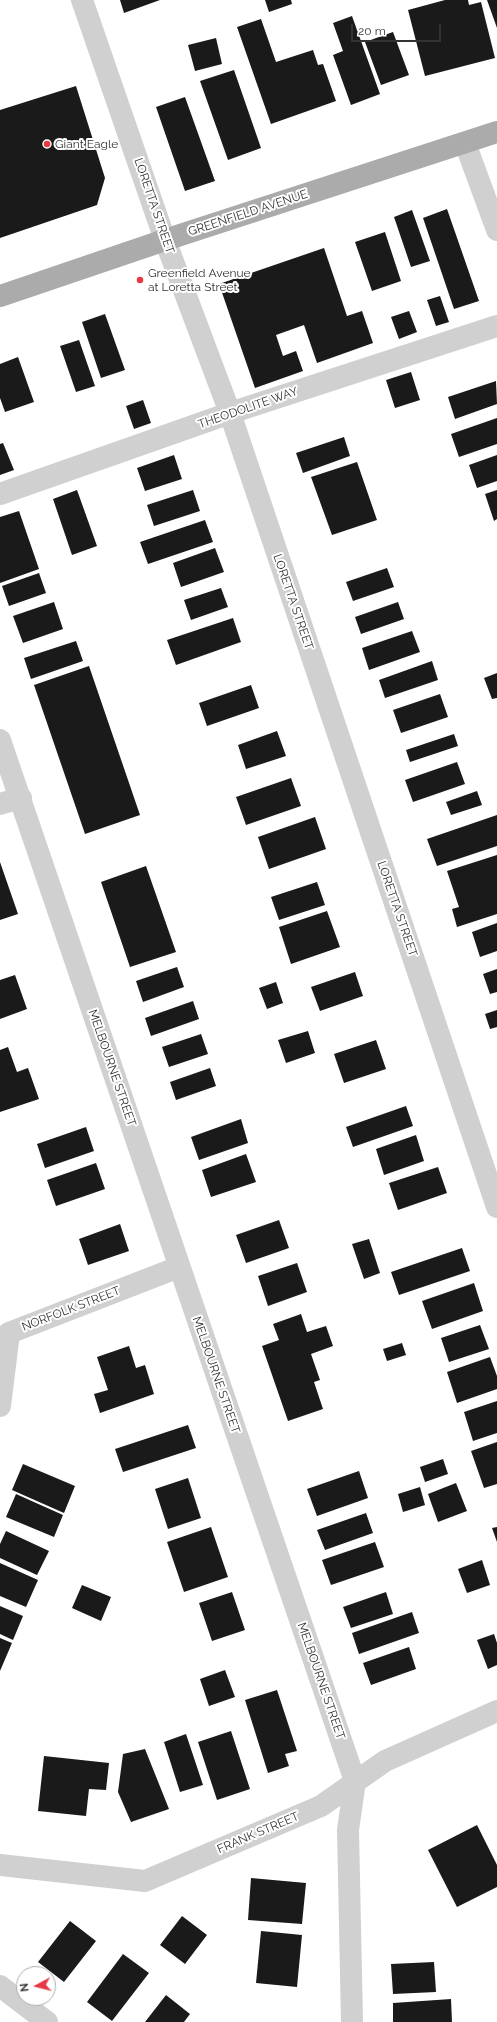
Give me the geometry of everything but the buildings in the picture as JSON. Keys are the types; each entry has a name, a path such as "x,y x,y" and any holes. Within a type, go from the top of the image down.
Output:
{"main road":[{"name":"GREENFIELD AVENUE","path":"0,296 165,240 497,132"}],"street":[{"name":"LORETTA STREET","path":"82,0 165,240 230,413 497,1207"},
{"path":"465,143 497,230"},
{"name":"THEODOLITE WAY","path":"0,494 230,413 497,326"},
{"name":"MELBOURNE STREET","path":"0,740 355,1782 348,1830 352,2022"},
{"path":"0,804 21,798"},
{"name":"NORFOLK STREET","path":"0,1406 5,1329 179,1267"},
{"name":"FRANK STREET","path":"0,1865 145,1881 321,1806 385,1761 497,1711"},
{"path":"0,1986 47,2022"}],"place":[{"name":"Giant Eagle","path":"47,144"},
{"name":"Greenfield Avenue at Loretta Street","path":"140,280"}]}
